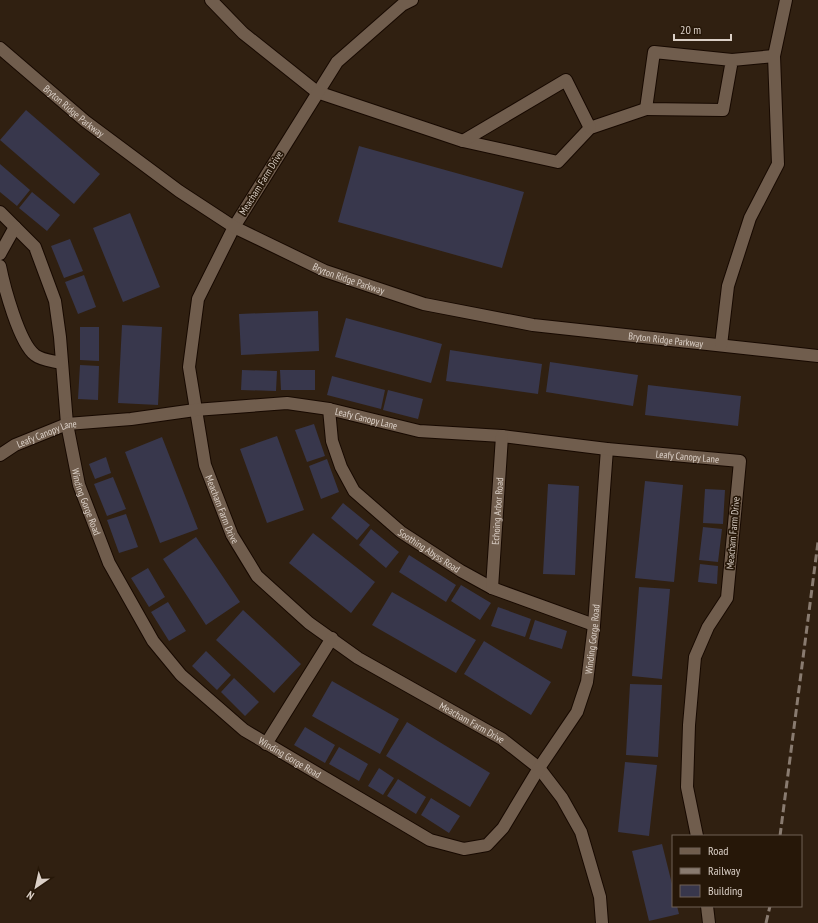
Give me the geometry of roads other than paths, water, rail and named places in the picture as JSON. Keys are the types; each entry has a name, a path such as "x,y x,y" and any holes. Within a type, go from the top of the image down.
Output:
{"street":[{"path":"211,0 243,33 317,92 463,141 558,162 590,128 646,109 723,110 732,60"},
{"path":"721,345 728,286 750,218 778,164 774,56 786,0"},
{"name":"Meacham Farm Drive","path":"404,2 337,62 234,227 198,299 189,367 205,465 232,535 257,576 309,622 358,658 502,739 539,768 562,798 581,832 600,898 602,923"},
{"name":"Bryton Ridge Parkway","path":"0,48 85,121 178,191 234,227 325,271 424,304 534,325 818,356"},
{"path":"646,109 654,52 732,60 774,56"},
{"path":"463,141 566,80 590,128"},
{"name":"Winding Gorge Road","path":"0,212 35,247 55,301 60,337 67,424 79,485 109,563 154,641 181,675 244,730 430,840 464,849 488,845 503,828 539,768 577,712 587,682 594,625 608,449"},
{"path":"0,254 15,227"},
{"path":"0,266 4,288 26,345 35,356 61,363"},
{"name":"Leafy Canopy Lane","path":"0,455 15,444 67,424 131,419 195,410 287,403 329,409 419,431 502,436 608,449 740,461"},
{"name":"Soothing Abyss Road","path":"329,409 332,441 341,467 354,491 400,532 461,571 492,588 594,625"},
{"name":"Echoing Arbor Road","path":"492,588 502,436"},
{"name":"Meacham Farm Drive","path":"697,835 687,787 689,725 695,657 708,628 727,598 740,461"},
{"path":"266,744 332,638"},
{"path":"707,907 709,923"}],"railway":[{"path":"780,835 818,542"},
{"path":"766,923 770,907"}]}
